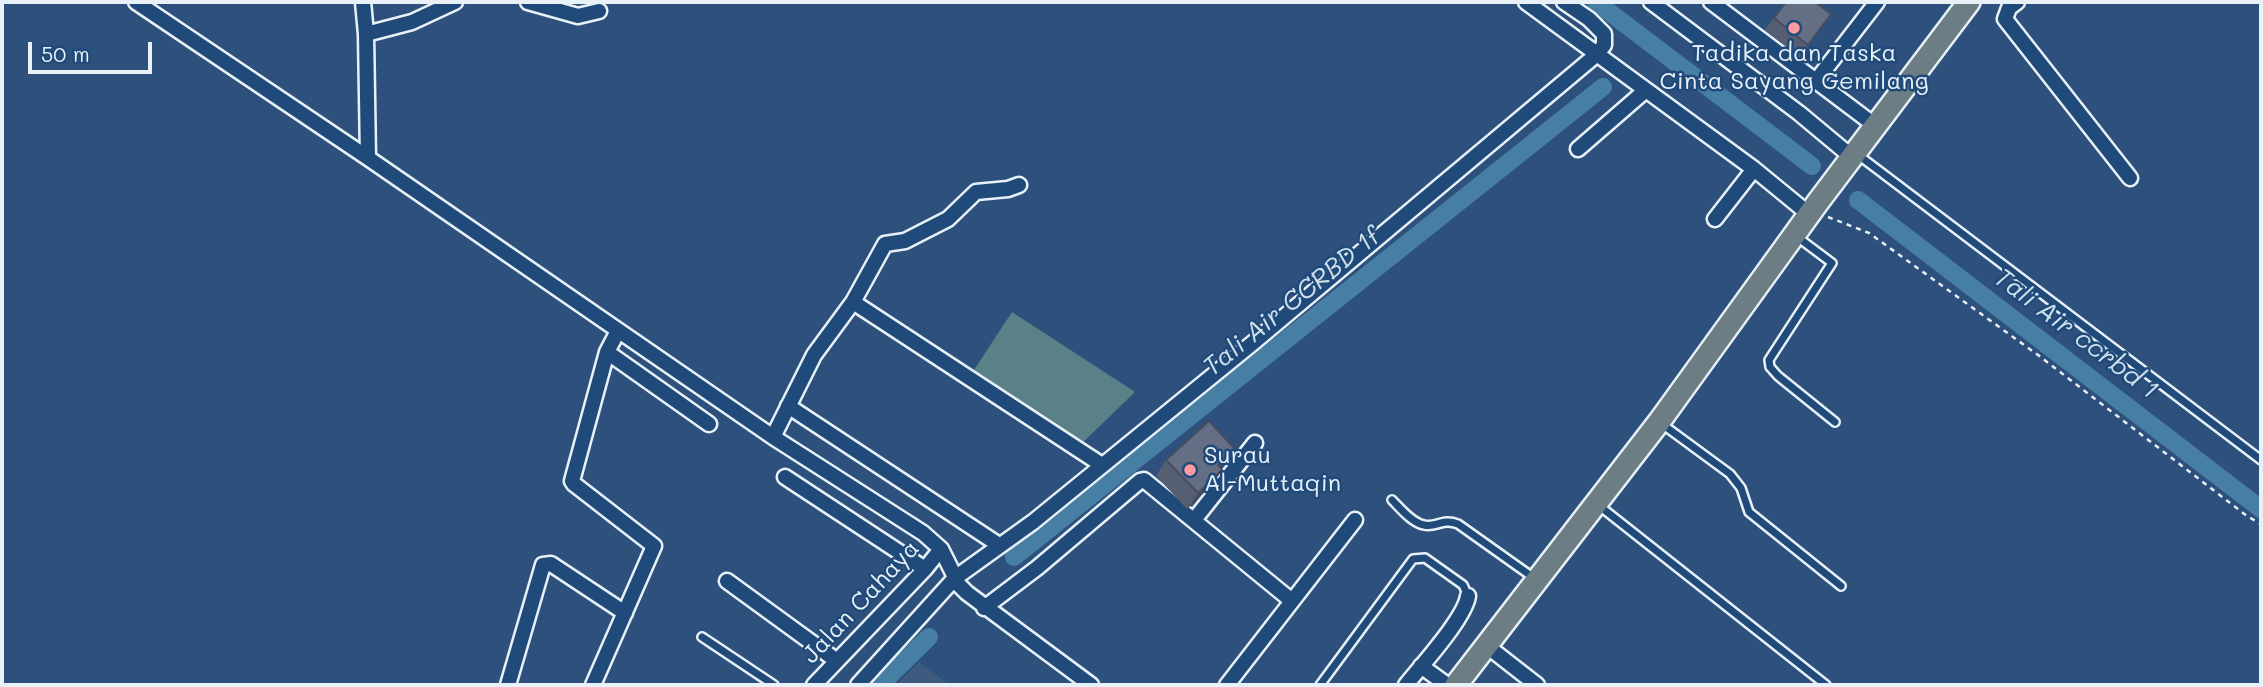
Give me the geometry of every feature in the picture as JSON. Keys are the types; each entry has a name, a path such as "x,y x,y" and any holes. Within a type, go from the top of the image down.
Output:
{"main road":[{"path":"1456,685 1659,422 1969,2"}],"street":[{"path":"136,2 773,437 923,533 941,549 959,585 984,608 1091,685"},
{"path":"363,2 368,158"},
{"path":"366,34 412,22 455,2"},
{"path":"528,2 578,16 599,11"},
{"path":"1526,2 1754,169 1814,209"},
{"path":"858,685 955,578 1033,522 1254,342 1596,55 1604,45 1604,34 1589,19 1564,2"},
{"path":"1651,2 1789,105 1850,162"},
{"path":"1712,2 1877,127"},
{"path":"1816,81 1877,2"},
{"path":"2017,2 2009,8 2005,19 2130,177"},
{"path":"1578,149 1646,90"},
{"path":"1715,219 1754,169"},
{"path":"773,437 814,355 853,302 885,244 905,241 948,219 976,192 1019,185"},
{"path":"853,302 1102,465"},
{"path":"593,685 654,546 572,481 607,352 618,331"},
{"path":"607,352 709,424"},
{"path":"788,406 999,545"},
{"path":"1194,520 1255,443"},
{"path":"785,477 925,569"},
{"path":"984,608 1037,568 1140,481 1148,481 1292,601"},
{"path":"1227,685 1355,520"},
{"name":"Jalan Cahaya","path":"814,685 941,549"},
{"path":"508,685 543,565 551,564 625,613"},
{"path":"727,581 837,661"},
{"path":"1406,685 1455,622 1467,604 1468,596"},
{"path":"1487,646 1537,685"},
{"path":"1421,666 1447,685"}],"lane":[{"path":"1850,162 2261,460"},
{"path":"1795,236 1832,263 1772,353 1770,367 1835,422"},
{"path":"1659,422 1730,474 1741,488 1749,512 1841,586"},
{"path":"1392,500 1416,522 1426,526 1444,521 1458,524 1537,581"},
{"path":"1597,503 1826,685"},
{"path":"1321,685 1413,559 1425,558 1463,585 1468,596"},
{"path":"702,637 774,685"}],"path":[{"path":"1814,209 1869,233 2038,355 2261,524"}],"shaded area":[{"path":"919,662 950,685 896,685"}],"green space":[{"path":"1012,312 1135,392 1078,447 970,376"}],"building":[{"path":"1786,2 1815,2 1831,14 1808,45 1774,18"},
{"name":"Surau Al-Muttaqin","path":"1209,421 1235,449 1218,465 1222,470 1198,493 1166,460"}],"waterway":[{"name":"Tali Air ccrbd 1","path":"1596,2 1812,166"},
{"name":"Tali Air CCRBD 1f","path":"1014,557 1603,87"},
{"name":"Tali Air ccrbd 1","path":"1858,200 2261,509"},
{"name":"Tali Air CCRBD 1f","path":"880,685 929,637"}],"place":[{"name":"Tadika dan Taska Cinta Sayang Gemilang","path":"1794,28"},
{"name":"Surau Al-Muttaqin","path":"1190,470"}]}
